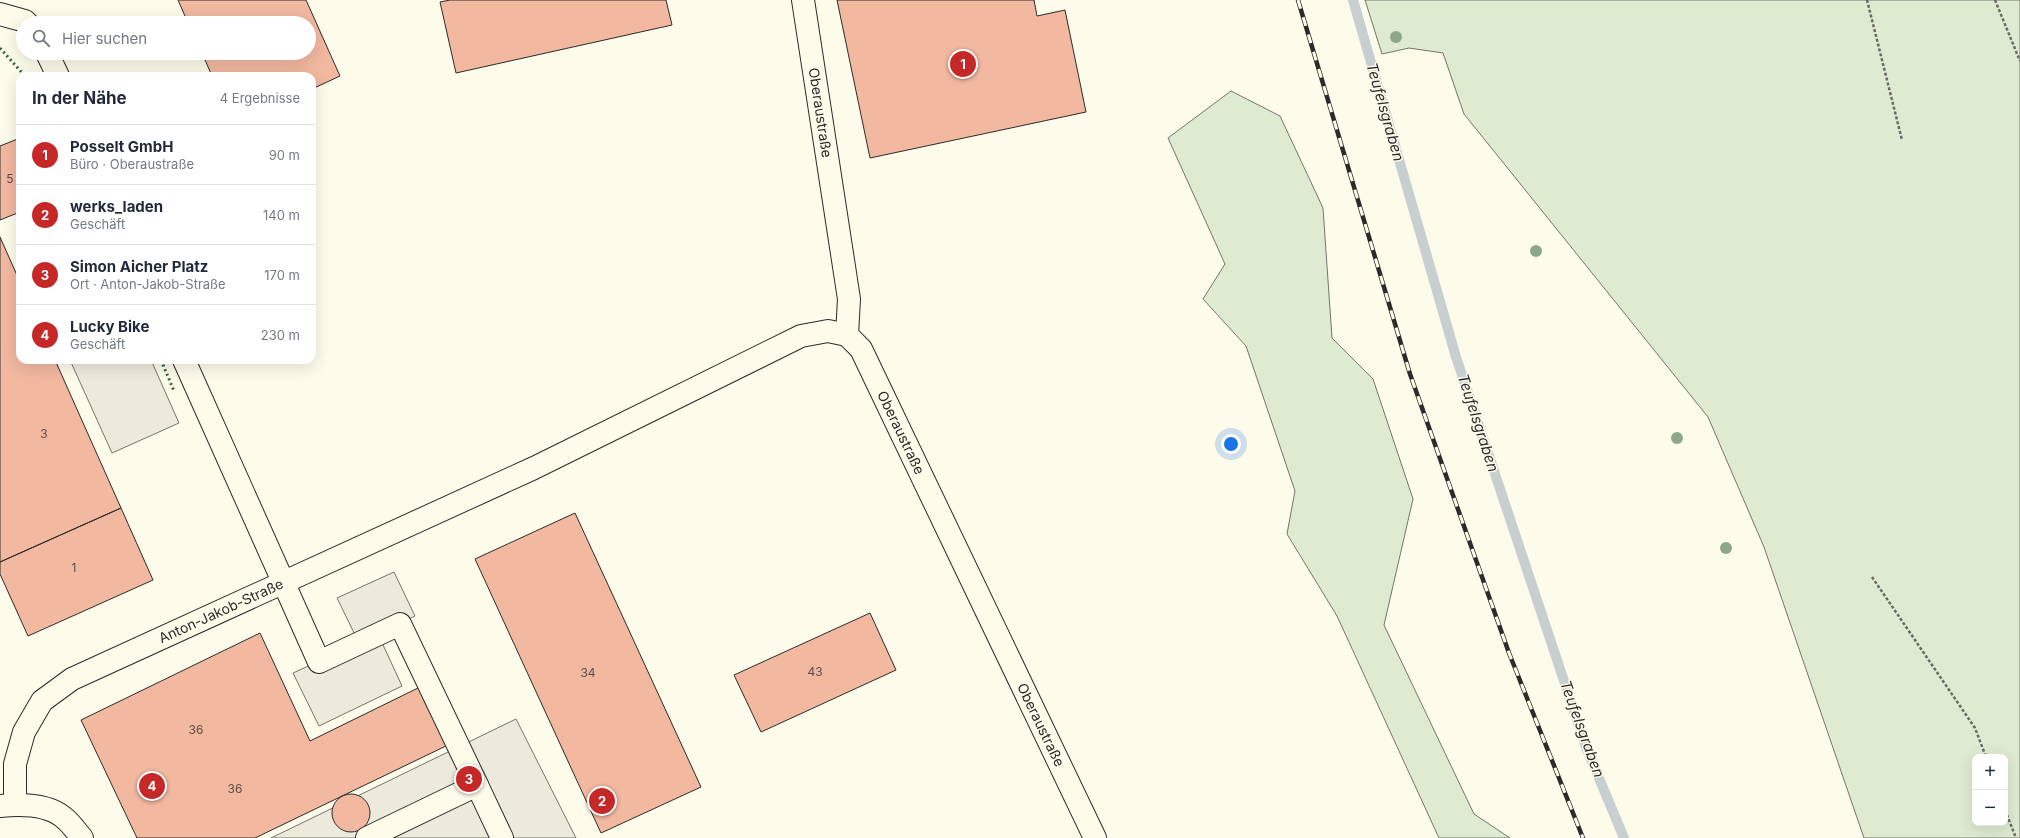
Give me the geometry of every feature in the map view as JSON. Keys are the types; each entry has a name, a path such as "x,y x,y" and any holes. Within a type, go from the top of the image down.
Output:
{"street":[{"name":"Oberaustraße","path":"804,0 849,299 848,335 861,350 1095,838"},
{"path":"0,14 16,18"},
{"path":"50,60 56,72"},
{"path":"502,838 400,624 319,662 282,582 534,468 801,336 828,331 848,335"},
{"name":"Anton-Jakob-Straße","path":"8,806 15,764 24,732 42,700 72,679 282,582 186,364"},
{"path":"367,838 477,785"},
{"path":"8,806 43,808 63,816 82,838"}],"path":[{"path":"1867,0 1902,140"},
{"path":"1994,0 2020,61"},
{"path":"1872,577 1975,728 1985,754"},
{"path":"2008,818 2016,838"}],"green space":[{"path":"1365,0 2020,0 2020,838 1864,838 1764,547 1708,417 1464,114 1443,53 1409,48 1382,54"},
{"path":"1231,91 1280,116 1323,208 1332,338 1373,379 1413,499 1384,625 1474,814 1510,838 1439,838 1337,616 1287,534 1295,491 1246,346 1203,299 1225,264 1168,138"}],"shaded area":[{"path":"72,364 153,364 179,423 112,453"},
{"path":"394,572 415,616 378,634 402,686 319,726 293,673 359,643 337,598"},
{"path":"516,719 576,838 271,838"}],"building":[{"path":"178,0 306,0 313,16 185,16"},
{"path":"450,0 666,0 672,25 456,73 440,2"},
{"path":"837,0 1034,0 1037,16 1065,10 1086,112 870,158"},
{"path":"316,22 340,76 316,87 316,72 210,72 205,60 316,60"},
{"path":"16,140 16,214 0,220 0,146"},
{"path":"0,237 16,273 16,364 57,364 121,508 0,562"},
{"path":"121,508 153,580 28,636 0,574 0,562"},
{"path":"575,513 701,787 601,833 475,559"},
{"path":"870,613 896,670 761,732 734,675"},
{"path":"260,633 310,741 420,687 448,745 255,838 137,838 81,720"},
{"path":"351,794 361,797 367,803 370,813 367,823 361,829 351,832 341,829 335,823 332,813 335,803 341,797"}],"waterway":[{"name":"Teufelsgraben","path":"1353,0 1456,357 1586,747 1624,838"}],"railway":[{"path":"1298,0 1410,374 1509,653 1583,838"}],"hedge":[{"path":"0,48 21,72"},
{"path":"163,364 174,391"}],"place":[{"name":"Posselt GmbH","path":"963,64"},
{"name":"Simon Aicher Platz","path":"469,779"},
{"name":"Lucky Bike","path":"152,786"},
{"name":"werks_laden","path":"602,801"}]}
